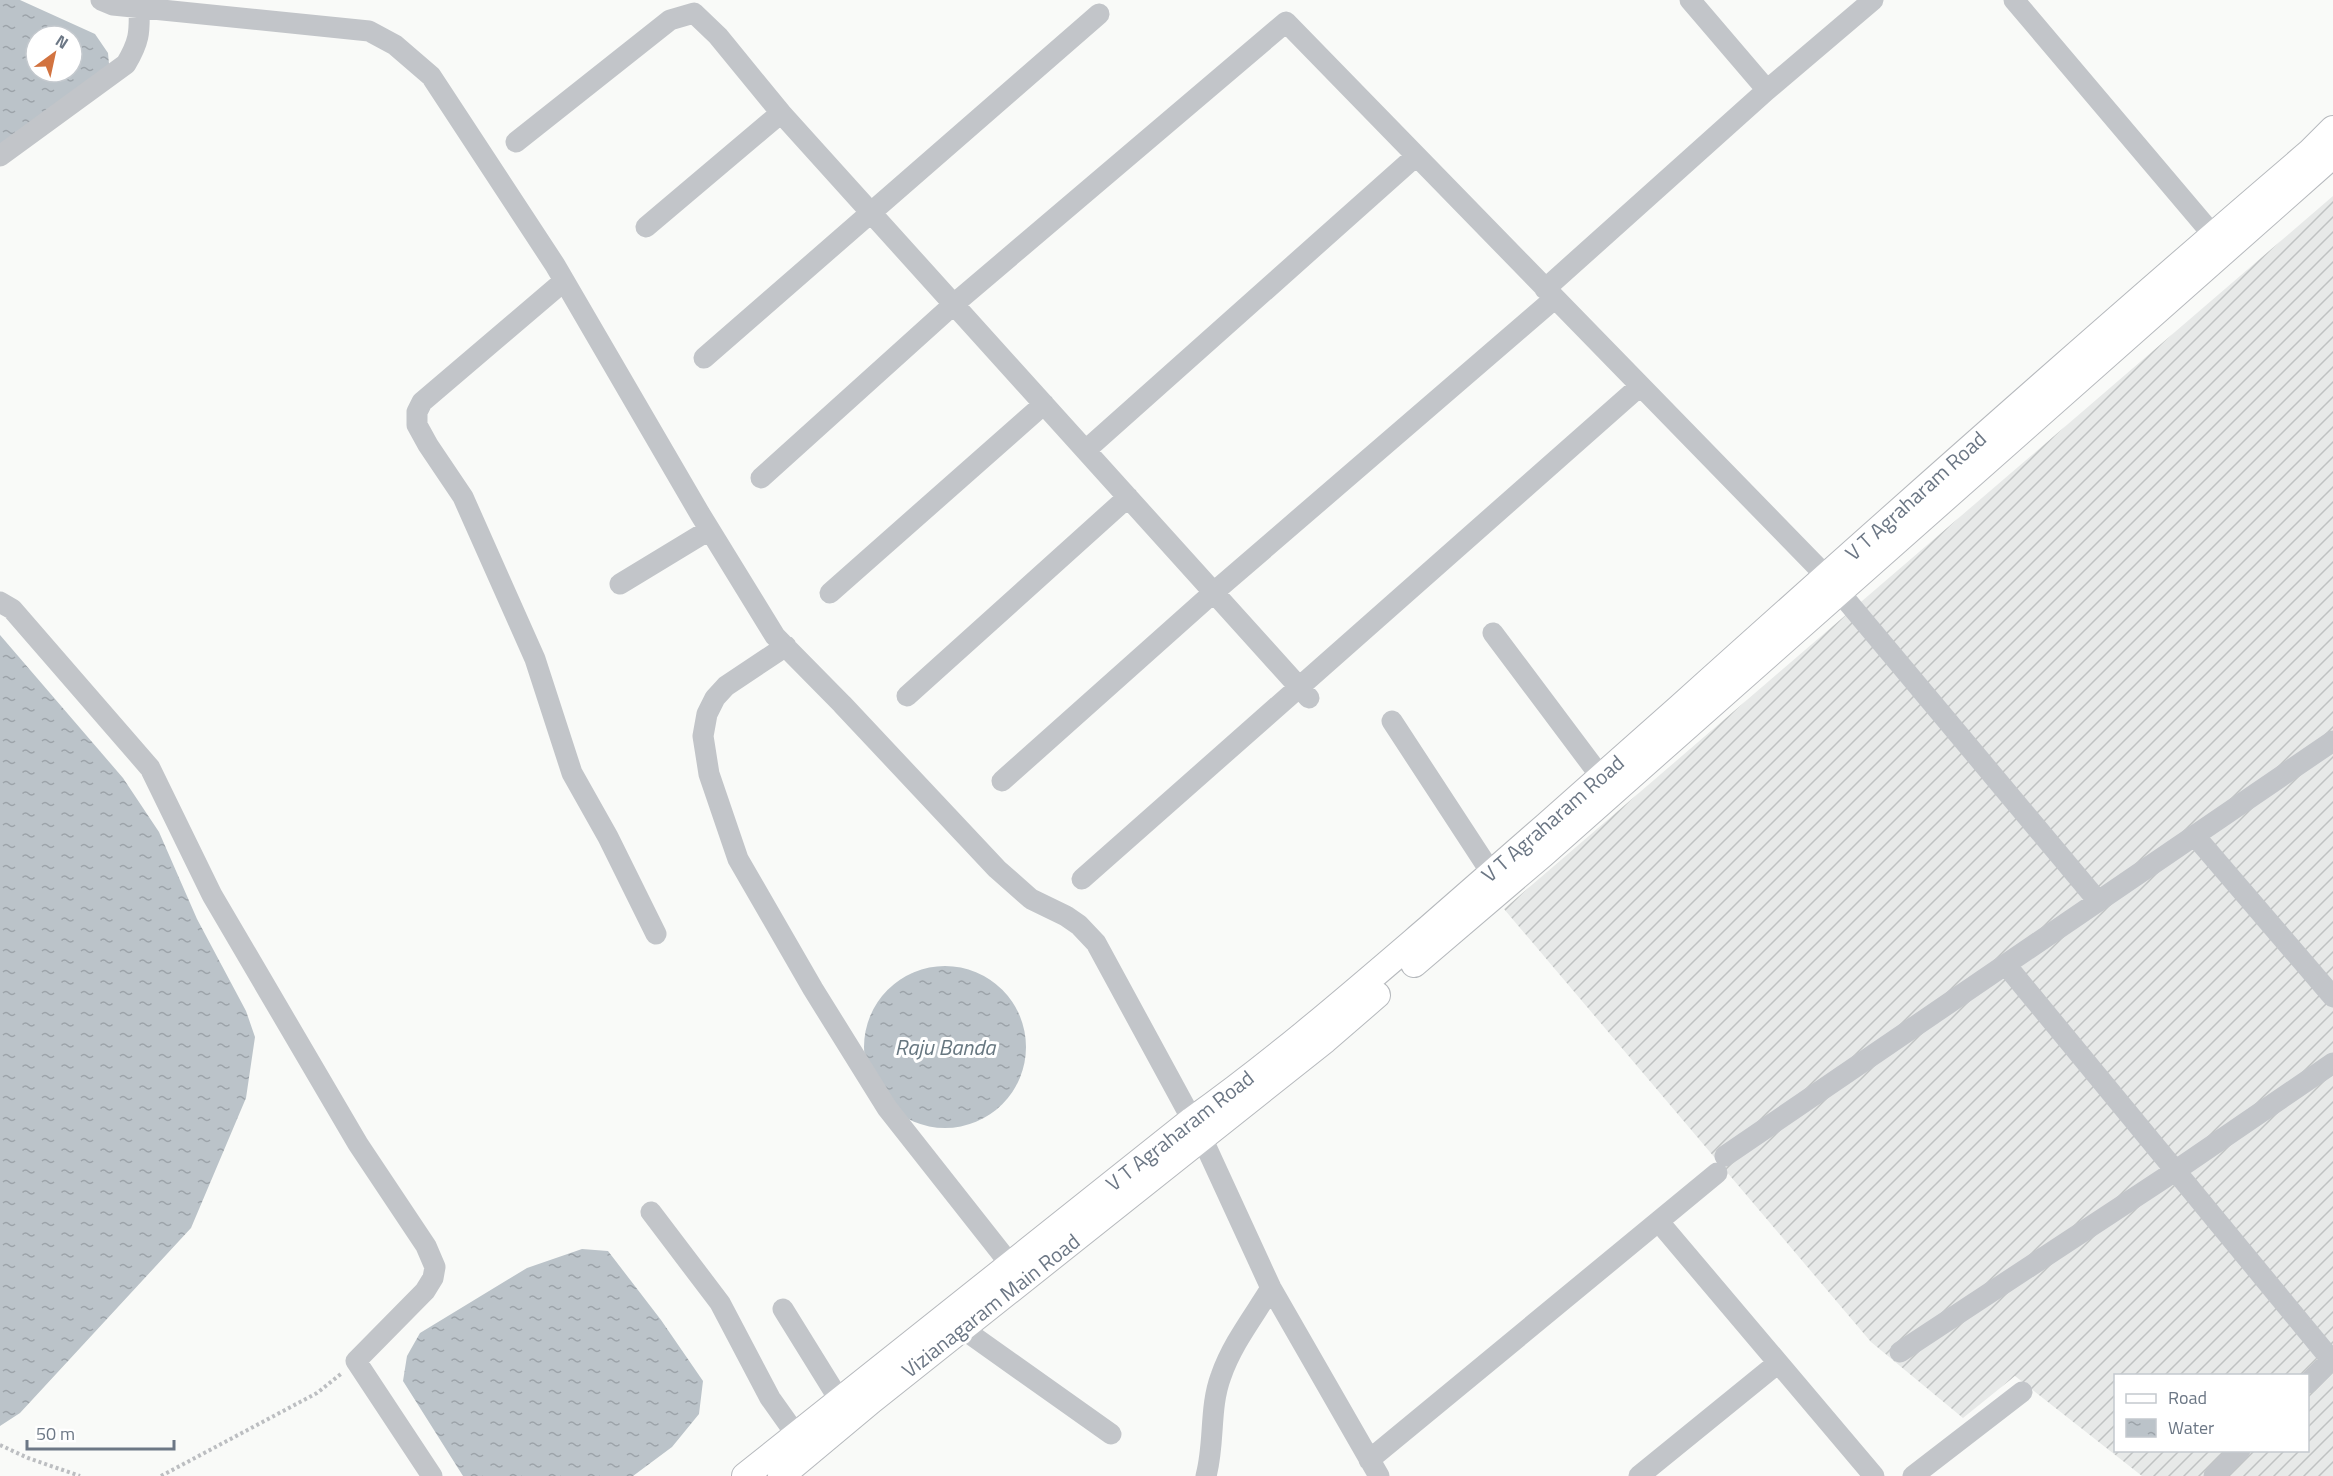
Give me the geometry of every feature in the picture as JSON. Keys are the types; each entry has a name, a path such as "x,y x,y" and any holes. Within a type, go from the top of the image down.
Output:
{"main road":[{"name":"V T Agraharam Road","path":"745,1476 1010,1264 1325,1040 1543,854 1832,583 2213,235 2332,139"},
{"name":"V T Agraharam Road","path":"1197,1129 1227,1095 1367,981 1601,777 1832,583 2046,411 2332,139"},
{"name":"Vizianagaram Main Road","path":"781,1476 963,1329 1197,1129"}],"street":[{"path":"101,0 112,5 369,31 394,45 431,76 564,281 709,530 775,636 997,869 1031,899 1079,925 1096,943 1197,1129 1271,1287 1374,1468 1659,1222 1721,1165 2098,901 2333,741"},
{"path":"1690,0 1767,90"},
{"path":"1002,781 1549,294 1767,90 1873,0"},
{"path":"2014,0 2213,235"},
{"path":"0,156 126,64 140,34 139,8"},
{"path":"516,142 670,20 694,13 718,36 781,113 1304,693"},
{"path":"704,358 1099,14"},
{"path":"761,477 954,304 1286,22 1832,583 2098,901"},
{"path":"646,227 781,113"},
{"path":"1086,450 1416,156"},
{"path":"564,281 422,402 417,412 417,425 428,446 463,496 535,659 572,773 608,837 656,934"},
{"path":"1082,879 1304,693 1640,386"},
{"path":"830,593 1044,404"},
{"path":"907,696 1128,497"},
{"path":"620,584 709,530"},
{"path":"0,602 12,609 150,768 218,904 358,1144 426,1246 435,1267 433,1278 424,1291 356,1361 432,1476"},
{"path":"1493,633 1601,777"},
{"path":"786,646 726,686 715,698 707,714 703,736 709,774 738,859 813,989 887,1108 1010,1264"},
{"path":"1392,721 1492,874"},
{"path":"2195,836 2333,998"},
{"path":"2006,965 2332,1361 2309,1381"},
{"path":"1900,1352 2175,1171 2333,1063"},
{"path":"651,1212 720,1303 770,1398 797,1436"},
{"path":"1659,1222 1874,1476"},
{"path":"1206,1476 1215,1397 1220,1376 1271,1287"},
{"path":"783,1309 840,1401"},
{"path":"963,1329 1111,1434"},
{"path":"1639,1476 1778,1363"},
{"path":"1913,1476 2022,1392"},
{"path":"2214,1476 2238,1452"}],"path":[{"path":"161,1476 317,1393 356,1361"},
{"path":"0,1445 28,1458 80,1476"}],"shaded area":[{"path":"2333,196 2333,1476 2142,1476 2015,1376 1963,1418 1871,1342 1504,909"}],"water":[{"path":"0,0 20,0 73,24 24,24 24,84 84,84 84,29 95,34 108,53 110,75 0,160"},
{"path":"0,635 123,778 159,832 197,919 246,1011 255,1037 246,1098 191,1228 20,1413 0,1426"},
{"name":"Raju Banda","path":"945,966 961,967 976,972 990,979 1002,990 1013,1002 1020,1016 1025,1031 1025,1063 1020,1078 1013,1092 1002,1104 990,1115 976,1122 961,1127 945,1128 929,1127 914,1122 900,1115 888,1104 877,1092 870,1078 865,1063 864,1047 865,1031 870,1016 877,1002 888,990 900,979 914,972 929,967"},
{"path":"582,1249 608,1251 661,1320 703,1381 699,1414 672,1447 633,1476 463,1476 403,1381 407,1356 420,1333 527,1268"}]}
